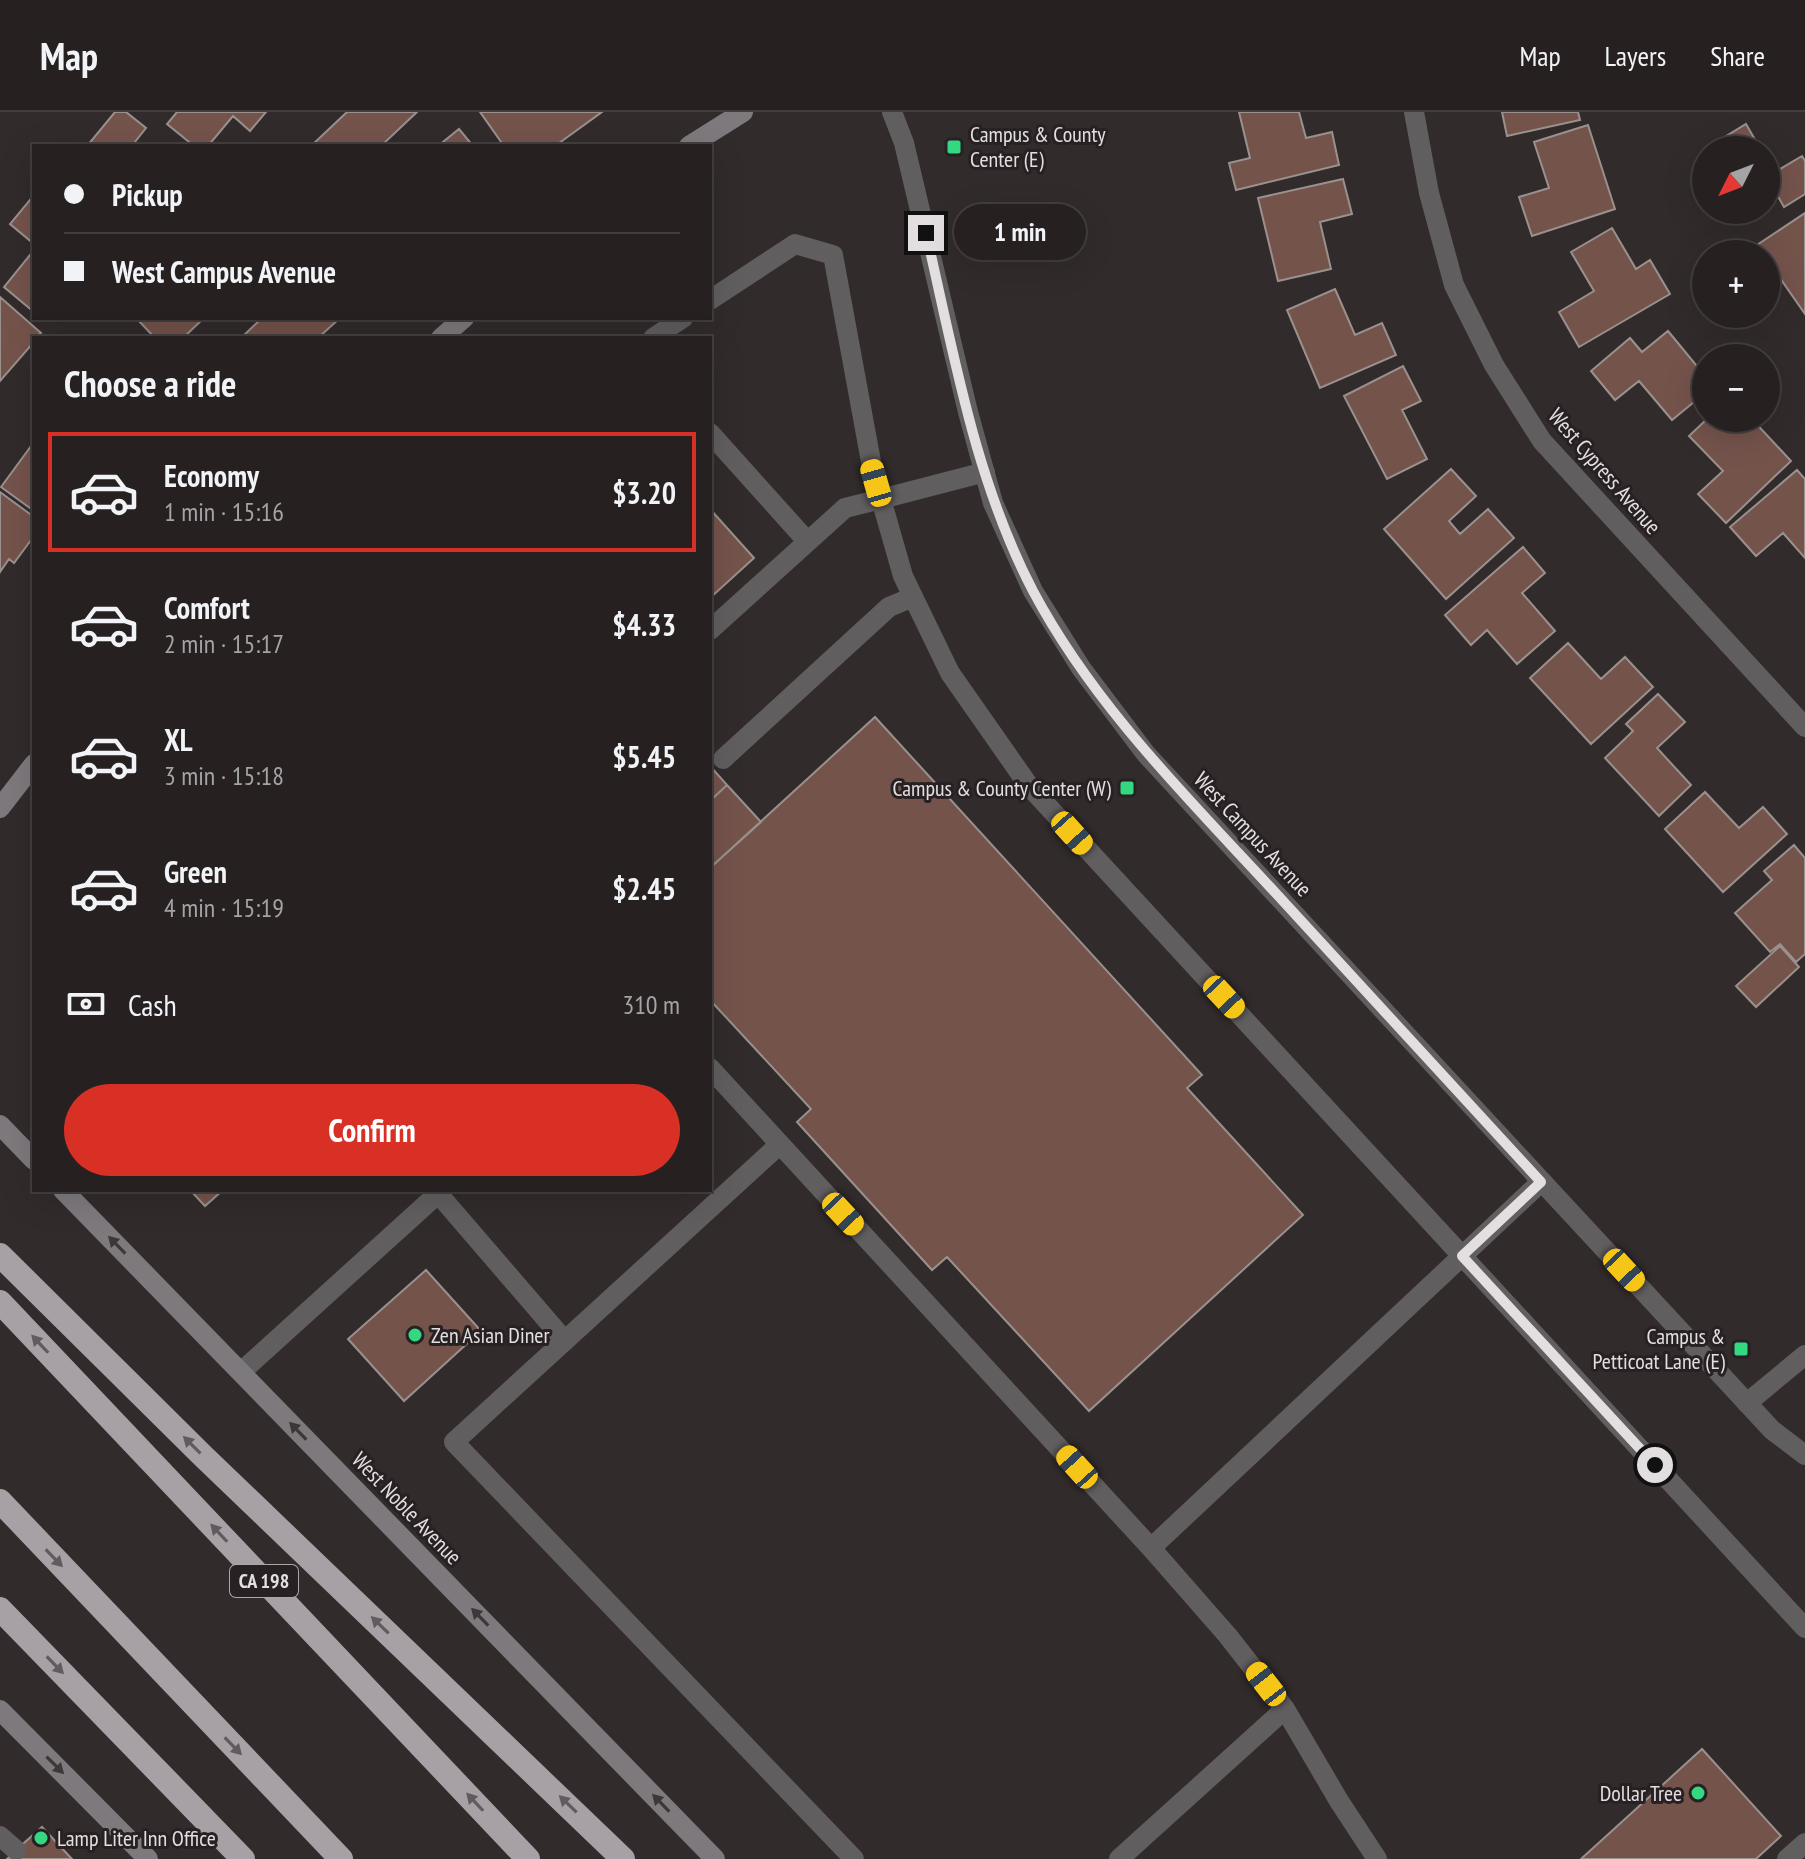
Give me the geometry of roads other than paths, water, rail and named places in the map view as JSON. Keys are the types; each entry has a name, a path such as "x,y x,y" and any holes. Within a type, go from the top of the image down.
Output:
{"highway":[{"path":"0,1255 204,1457 623,1859"},
{"name":"CA 198","path":"0,1302 528,1859"},
{"path":"0,1501 341,1859"},
{"path":"0,1609 243,1859"}],"main road":[{"path":"692,144 743,112"},
{"path":"443,336 462,320"},
{"path":"0,808 32,767"},
{"path":"0,1125 32,1158"},
{"name":"West Noble Avenue","path":"65,1192 715,1859"},
{"path":"0,1710 148,1859"}],"street":[{"name":"West Campus Avenue","path":"892,112 904,143 968,412 993,503 1033,591 1081,668 1146,754 1772,1430 1805,1455"},
{"name":"West Cypress Avenue","path":"1414,112 1429,193 1454,285 1494,365 1542,441 1805,727"},
{"path":"712,299 795,244 833,255 872,467 903,576 950,673 1029,786 1805,1628"},
{"path":"656,336 680,320"},
{"path":"712,435 807,541"},
{"path":"712,628 845,508 985,472"},
{"path":"723,759 889,607 913,597"},
{"path":"712,1070 1151,1548 1228,1636 1285,1709 1377,1859"},
{"path":"779,1145 454,1442 854,1859"},
{"path":"1151,1548 1541,1182"},
{"path":"241,1372 437,1192"},
{"path":"439,1192 565,1341"},
{"path":"1747,1403 1805,1355"},
{"path":"1119,1859 1285,1709"},
{"path":"0,1836 16,1850"},
{"path":"1787,1859 1805,1843"}],"place":[{"name":"Campus & County Center (E)","path":"954,147"},
{"name":"Campus & County Center (W)","path":"1127,788"},
{"name":"Zen Asian Diner","path":"415,1335"},
{"name":"Campus & Petticoat Lane (E)","path":"1741,1349"},
{"name":"Dollar Tree","path":"1698,1793"},
{"name":"Lamp Liter Inn Office","path":"41,1838"}]}
